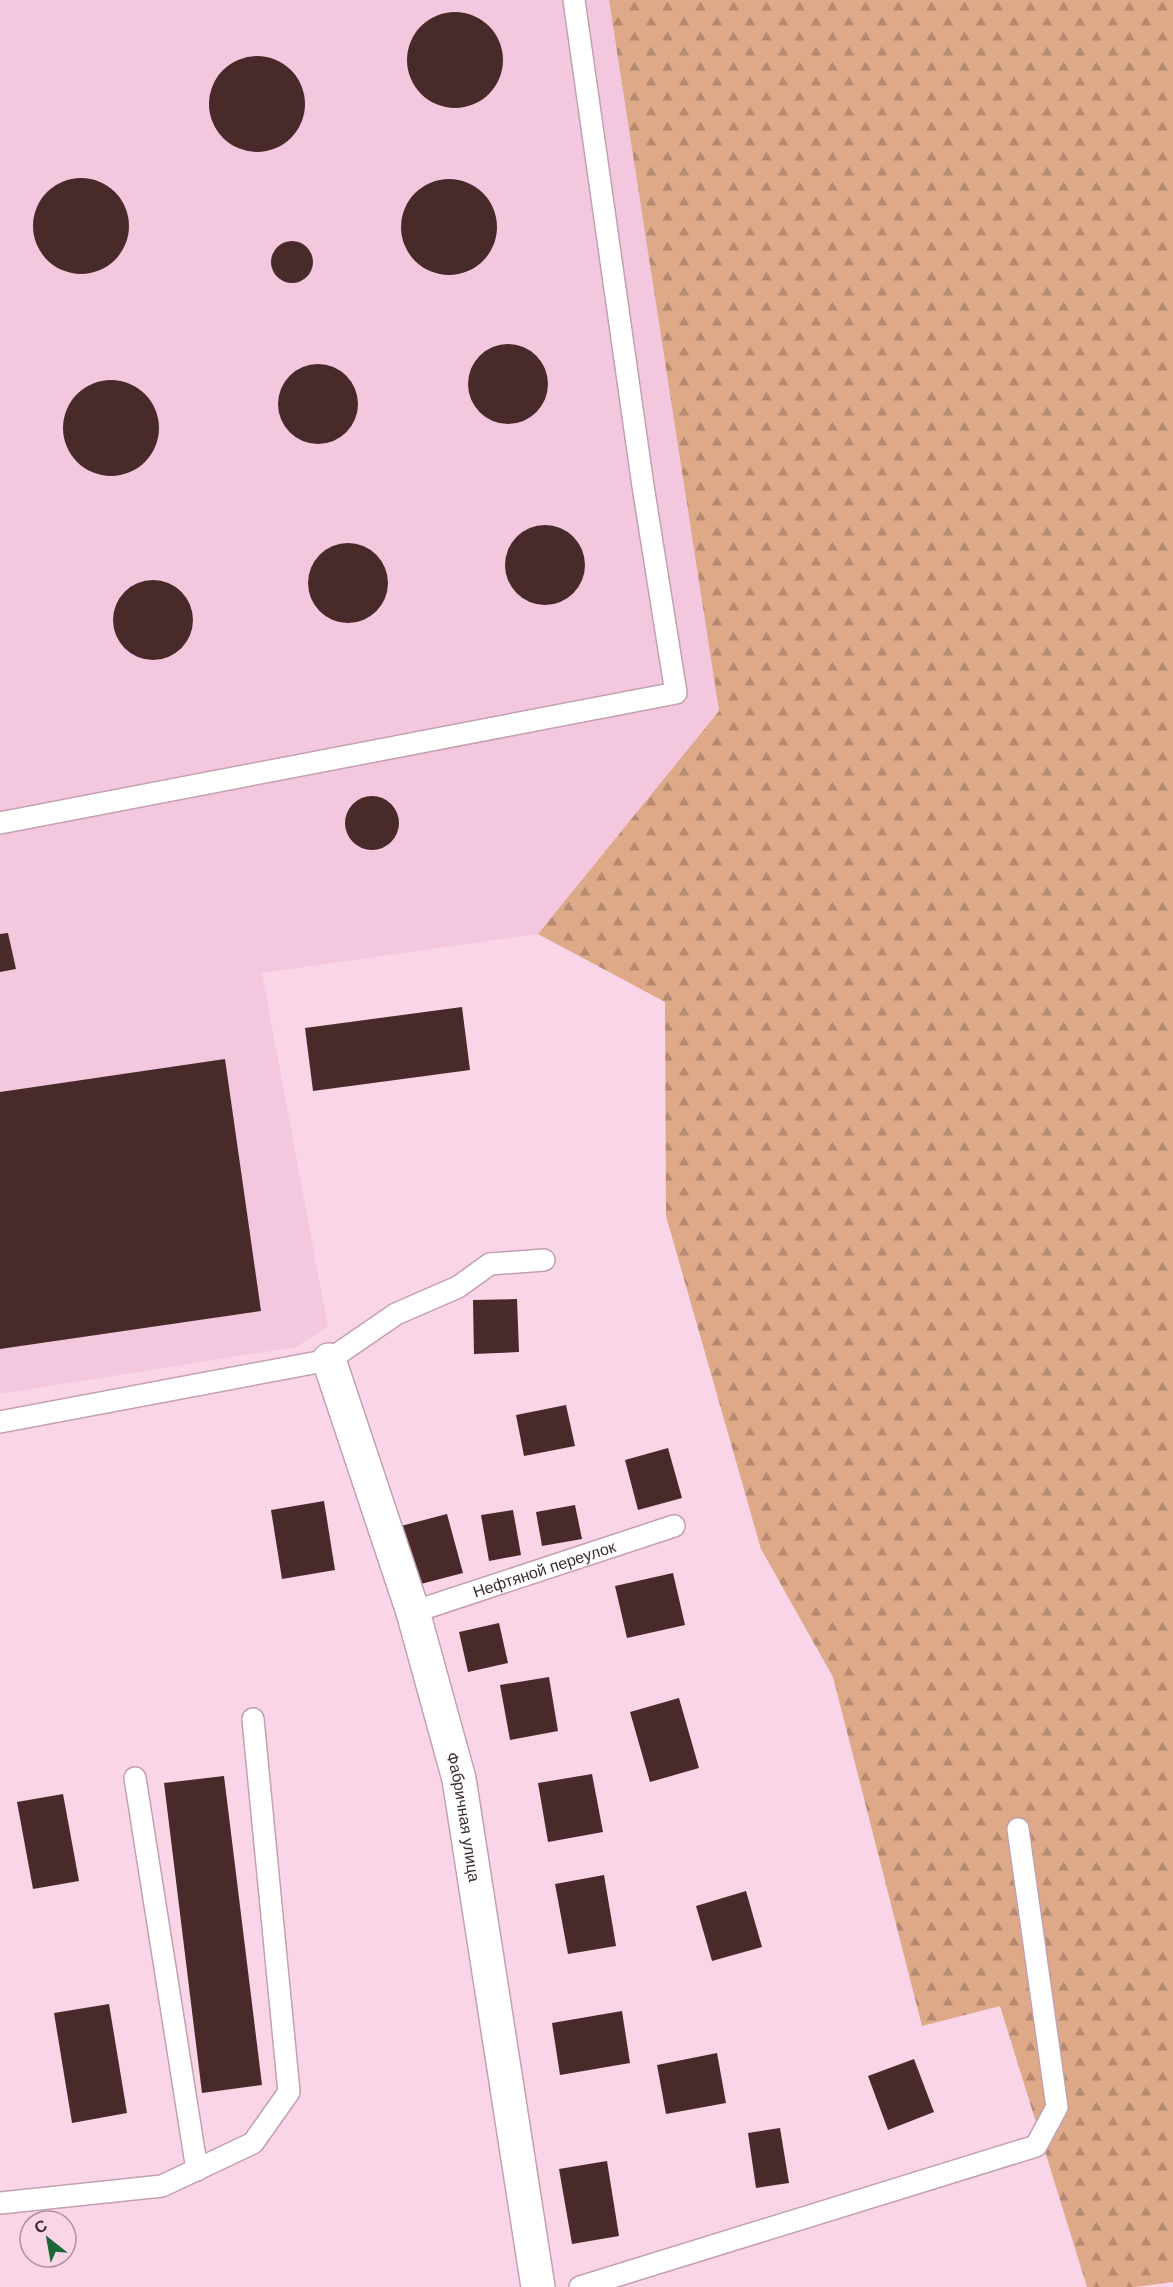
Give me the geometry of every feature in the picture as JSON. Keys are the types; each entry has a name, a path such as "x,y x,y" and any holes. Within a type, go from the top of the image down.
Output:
{"street":[{"name":"Фабричная улица","path":"329,1360 413,1612 459,1779 538,2287"}],"lane":[{"path":"0,823 676,693 643,486 574,0"},
{"path":"0,1422 329,1360 396,1314 458,1287 490,1264 544,1260"},
{"name":"Нефтяной переулок","path":"413,1612 674,1526"},
{"path":"0,2203 162,2186 253,2143 289,2092 253,1719"},
{"path":"135,1778 197,2170"},
{"path":"580,2287 1036,2146 1057,2107 1018,1829"}],"shaded area":[{"path":"0,0 609,0 719,711 538,934 262,973 328,1327 296,1347 0,1394"}],"green space":[{"path":"609,0 1173,0 1173,2282 1135,2287 1087,2287 1000,2006 922,2026 833,1677 761,1549 666,1216 665,1002 538,934 719,711"}],"building":[{"path":"455,12 473,15 489,26 500,42 503,60 500,78 489,94 473,105 455,108 437,105 421,94 410,78 407,60 410,42 421,26 437,15"},
{"path":"257,56 275,59 291,70 302,86 305,104 302,122 291,138 275,149 257,152 239,149 223,138 212,122 209,104 212,86 223,70 239,59"},
{"path":"81,178 99,181 115,192 126,208 129,226 126,244 115,260 99,271 81,274 63,271 47,260 36,244 33,226 36,208 47,192 63,181"},
{"path":"449,179 467,182 483,193 494,209 497,227 494,245 483,261 467,272 449,275 431,272 415,261 404,245 401,227 404,209 415,193 431,182"},
{"path":"292,241 307,247 313,262 307,277 292,283 277,277 271,262 277,247"},
{"path":"500,344 516,344 537,355 548,376 548,392 537,413 516,424 500,424 486,418 474,406 468,392 468,376 474,362 486,350"},
{"path":"318,364 333,367 346,376 355,389 358,404 355,419 346,432 333,441 318,444 303,441 290,432 281,419 278,404 281,389 290,376 303,367"},
{"path":"111,380 130,383 145,394 156,409 159,428 156,447 145,462 130,473 111,476 92,473 77,462 66,447 63,428 66,409 77,394 92,383"},
{"path":"545,525 560,528 573,537 582,550 585,565 582,580 573,593 560,602 545,605 530,602 517,593 508,580 505,565 508,550 517,537 530,528"},
{"path":"348,543 363,546 376,555 385,568 388,583 385,598 376,611 363,620 348,623 333,620 320,611 311,598 308,583 311,568 320,555 333,546"},
{"path":"153,580 168,583 181,592 190,605 193,620 190,635 181,648 168,657 153,660 138,657 125,648 116,635 113,620 116,605 125,592 138,583"},
{"path":"372,796 382,798 391,804 397,813 399,823 397,833 391,842 382,848 372,850 362,848 353,842 347,833 345,823 347,813 353,804 362,798"},
{"path":"8,933 16,969 0,972 0,934"},
{"path":"462,1007 470,1070 313,1091 305,1028"},
{"path":"225,1059 261,1311 0,1349 0,1092"},
{"path":"517,1299 519,1352 474,1354 473,1300"},
{"path":"566,1405 575,1446 524,1456 516,1415"},
{"path":"668,1448 682,1498 638,1510 625,1460"},
{"path":"324,1501 335,1570 282,1579 271,1510"},
{"path":"575,1505 582,1539 542,1546 536,1512"},
{"path":"513,1510 521,1555 489,1561 481,1515"},
{"path":"447,1514 463,1573 417,1585 401,1526"},
{"path":"673,1573 685,1625 627,1638 615,1586"},
{"path":"499,1623 508,1663 468,1672 459,1632"},
{"path":"549,1677 558,1731 510,1740 500,1685"},
{"path":"679,1698 699,1768 650,1782 630,1712"},
{"path":"592,1774 603,1832 548,1842 538,1783"},
{"path":"224,1776 262,2085 202,2093 164,1783"},
{"path":"63,1794 79,1881 33,1889 17,1802"},
{"path":"604,1875 616,1946 568,1954 555,1884"},
{"path":"746,1891 762,1947 712,1961 696,1906"},
{"path":"109,2004 127,2113 72,2123 54,2013"},
{"path":"622,2011 630,2063 560,2075 552,2023"},
{"path":"717,2053 726,2103 666,2114 657,2065"},
{"path":"914,2059 934,2112 888,2130 868,2076"},
{"path":"780,2128 789,2183 756,2188 748,2133"},
{"path":"607,2161 619,2236 572,2244 559,2169"}]}
